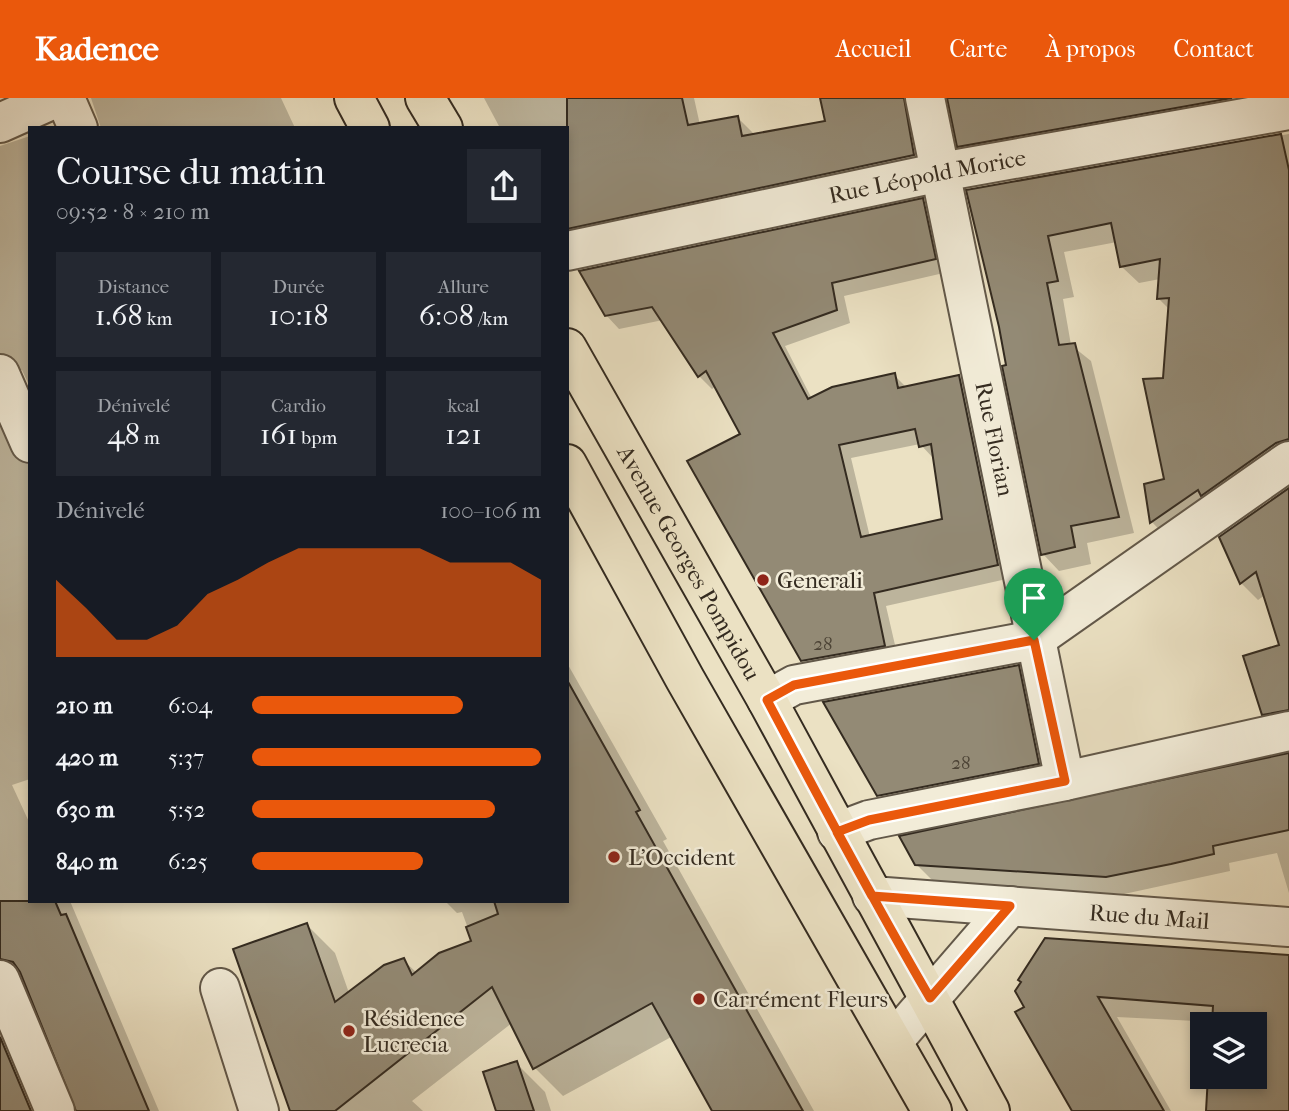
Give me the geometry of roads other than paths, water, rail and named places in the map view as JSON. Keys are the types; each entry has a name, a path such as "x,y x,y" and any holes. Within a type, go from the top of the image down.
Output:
{"main road":[{"path":"354,98 369,126"},
{"path":"425,98 442,126"},
{"name":"Avenue Georges Pompidou","path":"569,352 767,700 990,1111"},
{"path":"569,468 685,679 894,1040 932,1111"}],"street":[{"path":"0,123 56,98"},
{"path":"65,98 77,126"},
{"name":"Rue Florian","path":"925,98 1065,781"},
{"name":"Rue Léopold Morice","path":"569,251 942,172 1289,110"},
{"path":"10,394 28,438"},
{"path":"767,700 794,685 1034,640 1289,461"},
{"path":"837,832 869,820 1065,781 1289,731"},
{"name":"Rue du Mail","path":"872,896 1289,927"},
{"path":"894,1040 1010,906"},
{"path":"0,980 55,1111"},
{"path":"220,988 258,1111"}],"place":[{"name":"Generali","path":"763,580"},
{"name":"L'Occident","path":"614,857"},
{"name":"Carrément Fleurs","path":"699,999"},
{"name":"Résidence Lucrecia","path":"349,1031"}]}
